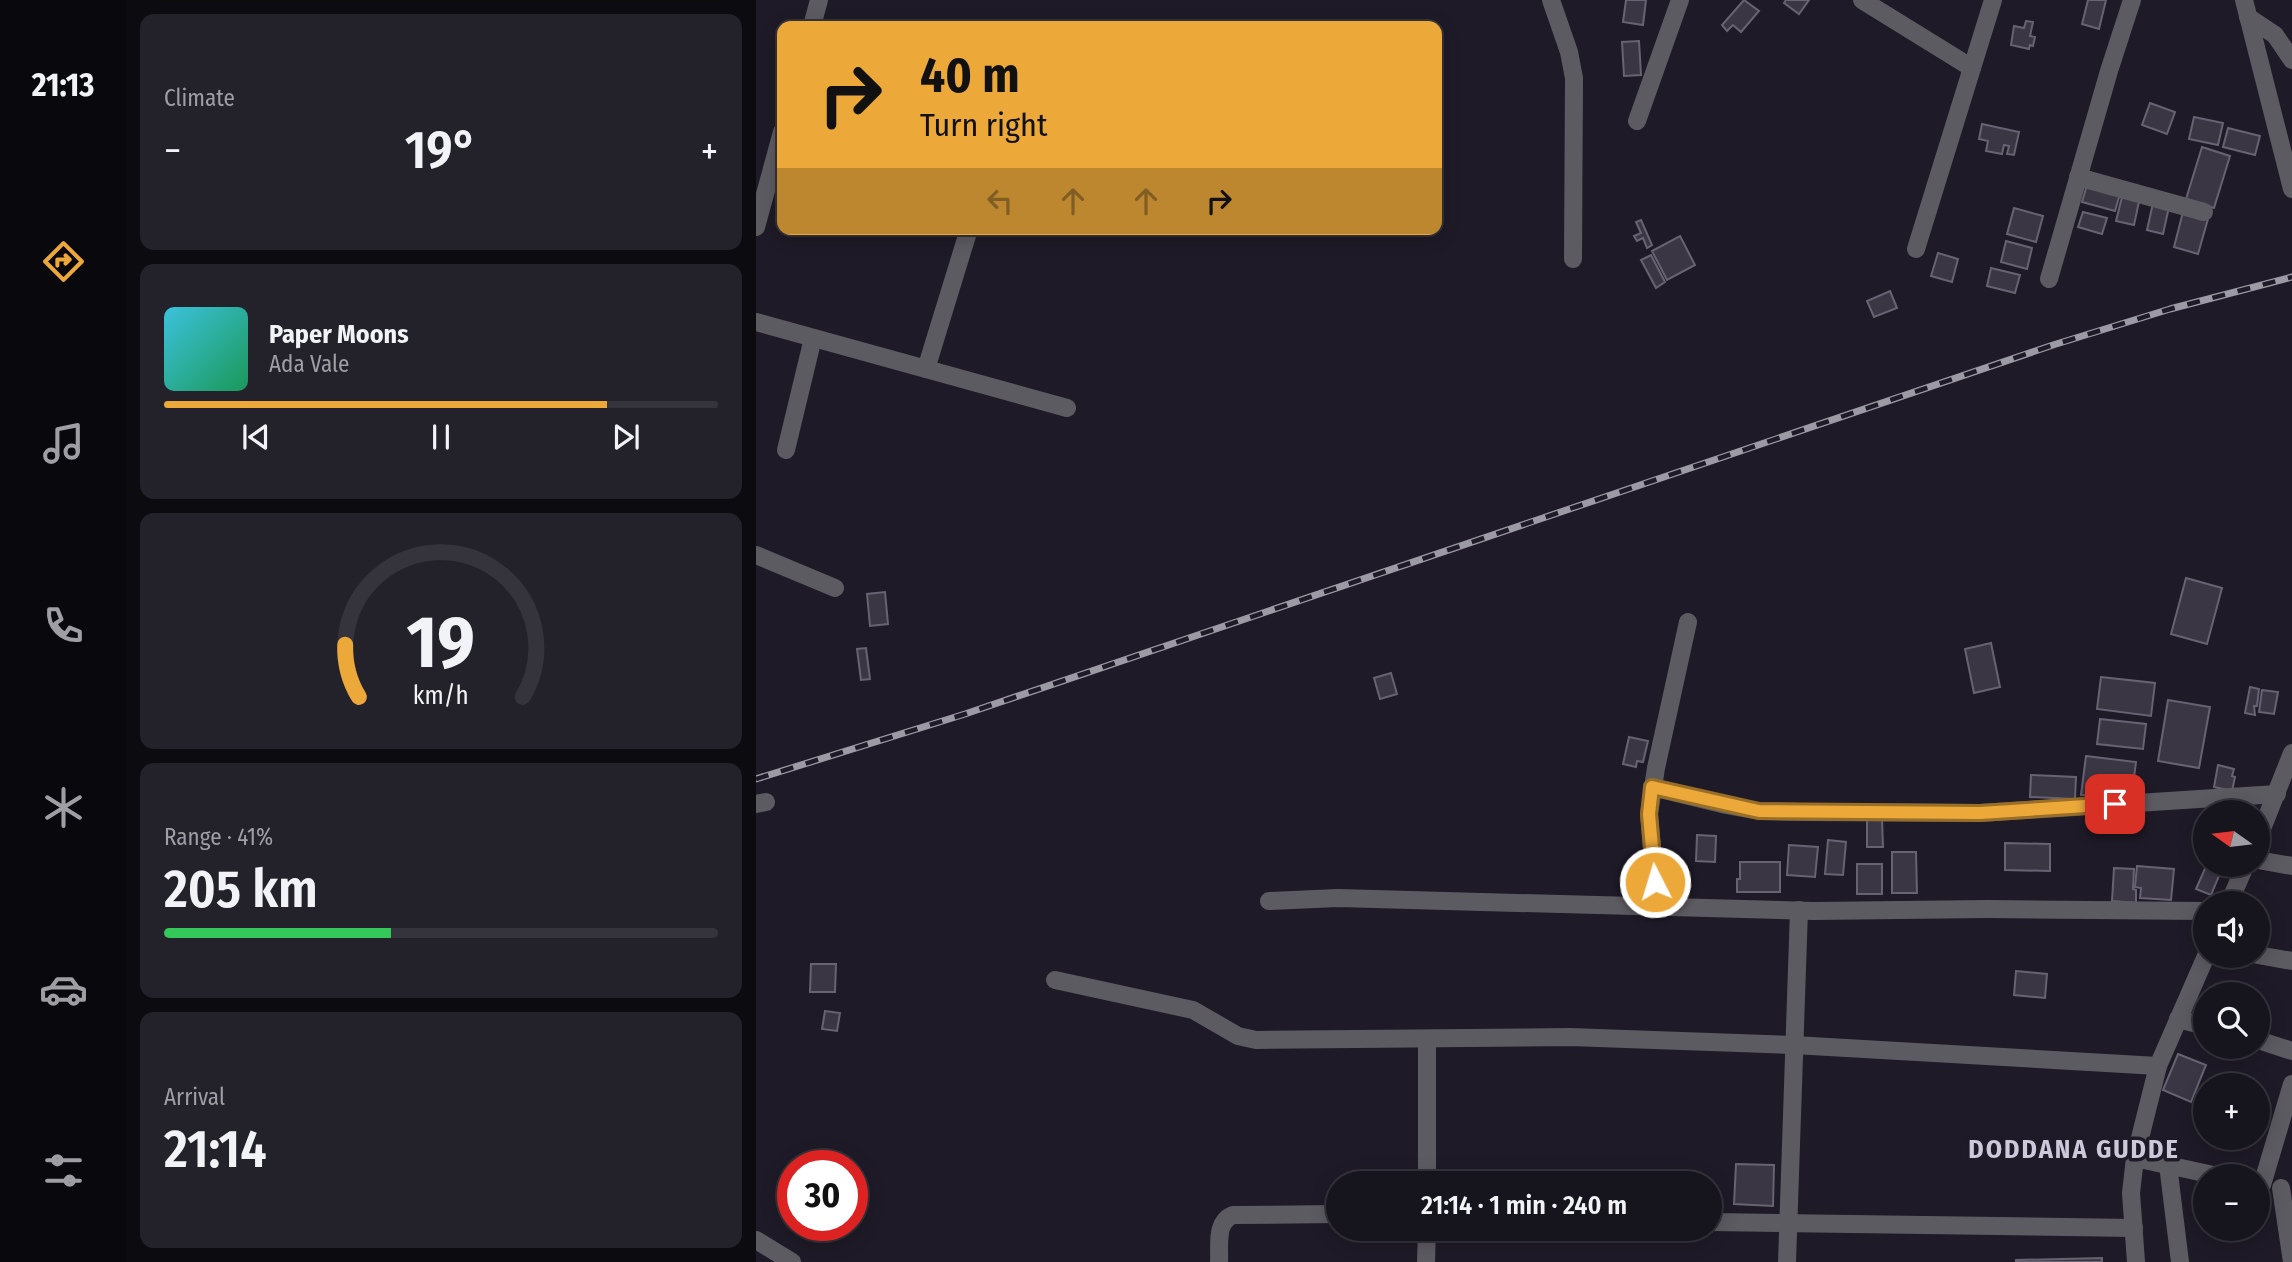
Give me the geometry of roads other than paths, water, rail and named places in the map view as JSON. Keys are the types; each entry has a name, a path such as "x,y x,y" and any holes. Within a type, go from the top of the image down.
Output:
{"street":[{"path":"813,21 819,0"},
{"path":"1551,0 1569,52 1574,78 1573,259"},
{"path":"1637,121 1680,0"},
{"path":"1862,0 1972,68"},
{"path":"1916,249 1993,0"},
{"path":"2049,279 2132,0"},
{"path":"2246,8 2275,35 2292,60"},
{"path":"2246,8 2292,189"},
{"path":"756,227 777,150"},
{"path":"2078,177 2204,212"},
{"path":"926,369 967,235"},
{"path":"756,322 1067,408"},
{"path":"786,450 813,338"},
{"path":"756,555 835,588"},
{"path":"1657,905 1649,814 1652,787 1688,622"},
{"path":"2270,811 2292,753"},
{"path":"1652,787 1759,811 1798,812 1980,813 2277,794"},
{"path":"2270,862 2292,866"},
{"path":"1269,901 1338,898 1799,910 2193,911"},
{"path":"1787,1262 1799,910"},
{"path":"2270,957 2292,961"},
{"path":"2136,1262 2132,1193 2135,1158 2158,1066 2201,968"},
{"path":"1055,980 1193,1010 1238,1036 1256,1040 1570,1037 1794,1045 2158,1066"},
{"path":"2178,1019 2193,1023"},
{"path":"1427,1039 1427,1171"},
{"path":"2270,1044 2292,1051"},
{"path":"2266,1164 2292,1084"},
{"path":"2135,1158 2193,1171"},
{"path":"2168,1166 2180,1262"},
{"path":"2286,1190 2292,1262"},
{"path":"1219,1262 1221,1226 1226,1218 1233,1215 1326,1214"},
{"path":"1722,1222 2134,1228"},
{"path":"756,1240 792,1262"},
{"path":"1426,1262 1427,1241"}],"railway":[{"path":"756,779 965,714 2053,345 2170,309 2292,277"}],"district":[{"name":"DODDANA GUDDE","path":"2074,1149"}]}
